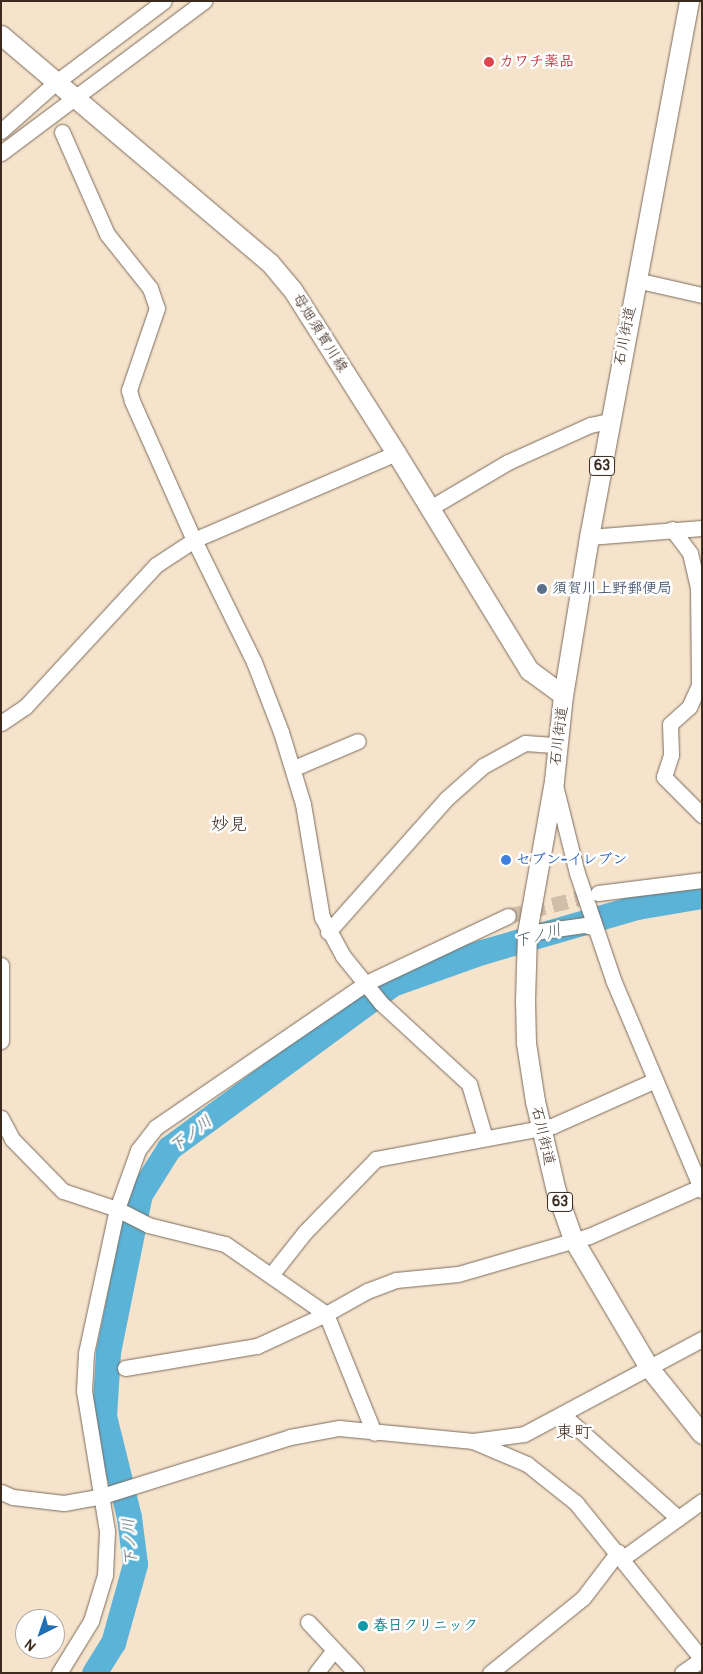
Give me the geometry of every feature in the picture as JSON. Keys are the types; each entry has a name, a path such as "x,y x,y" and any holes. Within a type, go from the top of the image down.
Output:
{"main road":[{"name":"石川街道","path":"689,1 610,421 563,696 554,781 527,933 526,1043 541,1129 556,1191 574,1239 650,1369 702,1434"},
{"name":"母畑須賀川線","path":"1,35 65,92 270,264 292,289 396,453 529,670 563,696"}],"street":[{"path":"1,153 164,1"},
{"path":"1,132 65,92 106,63 139,47 204,1"},
{"path":"62,132 107,234 150,288 156,308 129,390 194,540 254,662 294,768 322,917 328,932 381,1003 468,1084 485,1138"},
{"path":"636,280 702,295"},
{"path":"430,508 508,462 590,424 610,421"},
{"path":"1,723 25,707 156,565 194,540 396,453"},
{"path":"589,537 702,528"},
{"path":"672,529 690,553 698,588 699,685 689,707 670,724 671,754 664,777 702,815"},
{"path":"294,768 358,741"},
{"path":"328,932 446,799 483,766 525,743 557,744"},
{"path":"125,1368 257,1346 326,1314 367,1291 396,1280 458,1274 589,1236 701,1188 653,1081 595,928 577,873 554,781"},
{"path":"598,893 702,880"},
{"path":"59,1673 77,1647 100,1598 105,1575 107,1531 84,1391 86,1353 117,1209 138,1150 156,1127 366,983 508,916"},
{"path":"527,933 585,925 595,928"},
{"path":"1,965 1,1041"},
{"path":"271,1275 311,1226 376,1159 541,1129 653,1081"},
{"path":"1,1118 12,1139 63,1191 117,1209 148,1225 225,1244 326,1314 374,1433"},
{"path":"1,1492 13,1497 64,1503 102,1496 132,1489 290,1437 339,1428 374,1433 472,1441 524,1434 650,1369 702,1339"},
{"path":"562,1414 678,1518"},
{"path":"472,1441 527,1464 576,1503 621,1555 702,1659 682,1673"},
{"path":"490,1673 583,1598 621,1555 702,1501"},
{"path":"308,1622 356,1673"},
{"path":"316,1673 334,1650"}],"waterway":[{"name":"下ノ川","path":"94,1673 113,1643 135,1564 129,1517 104,1416 108,1352 140,1194 169,1148 392,984 482,952 637,907 702,896"}],"tunnel":[{"path":"508,916 596,894"}],"place":[{"name":"カワチ薬品","path":"489,62"},
{"name":"須賀川上野郵便局","path":"542,589"},
{"name":"セブン-イレブン","path":"506,860"},
{"name":"春日クリニック","path":"363,1626"}],"district":[{"name":"妙見","path":"229,825"},
{"name":"東町","path":"574,1433"}]}
